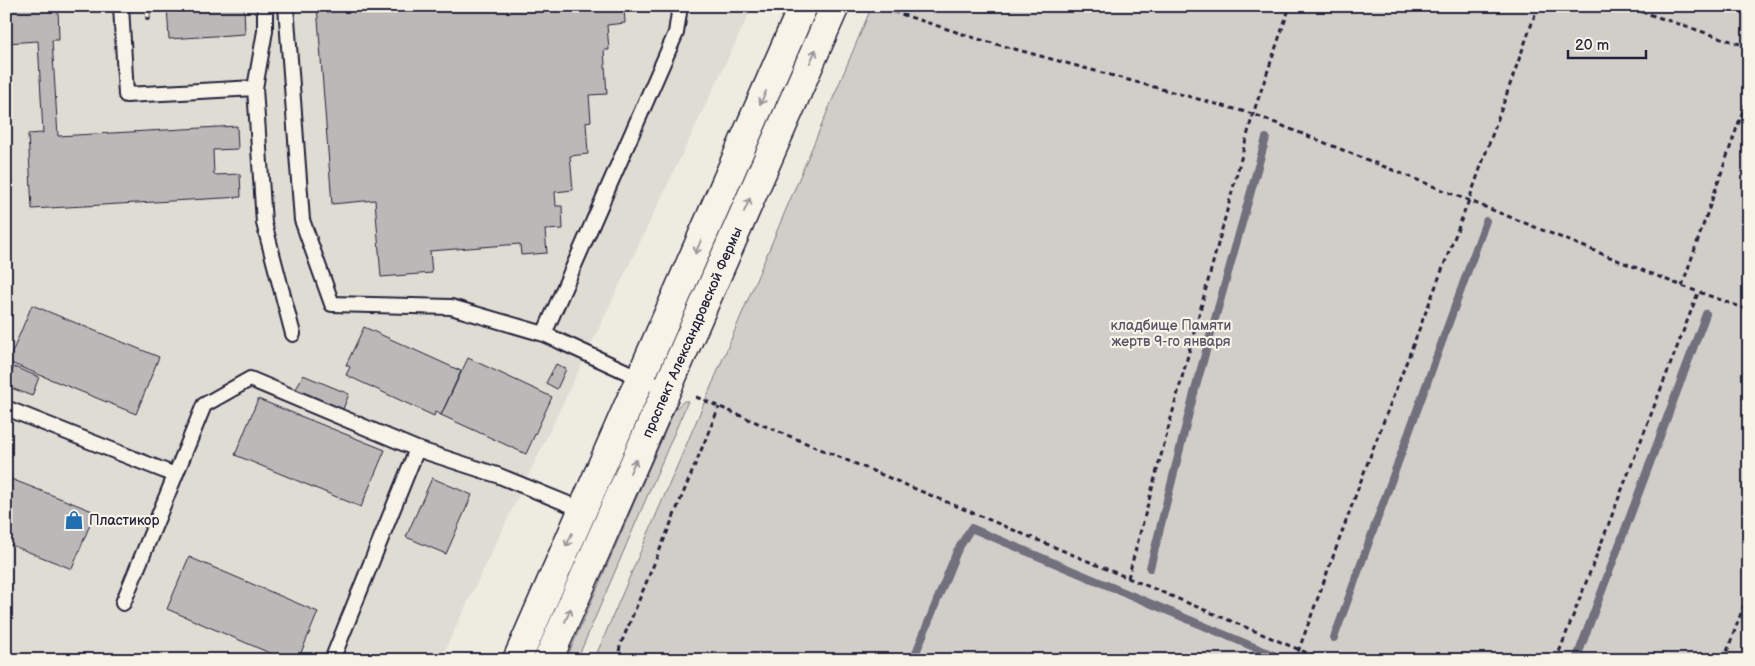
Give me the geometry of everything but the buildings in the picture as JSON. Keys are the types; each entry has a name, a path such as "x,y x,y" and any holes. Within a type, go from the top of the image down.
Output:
{"main road":[{"name":"проспект Александровской Фермы","path":"517,660 803,6"},
{"name":"проспект Александровской Фермы","path":"548,660 835,6"}],"lane":[{"path":"121,6 126,94 255,88"},
{"path":"264,6 265,31 255,88 264,223 292,334"},
{"path":"286,6 302,220 332,304 450,307 544,334 666,390"},
{"path":"544,334 676,33 680,6"},
{"path":"123,603 204,405 250,379 417,449 497,475 582,510"},
{"path":"6,408 175,475"},
{"path":"332,660 417,449"}],"path":[{"path":"876,6 978,39 1253,114 1698,293 1749,310"},
{"path":"1128,578 1253,114 1290,6"},
{"path":"1295,660 1366,467 1469,200 1538,6"},
{"path":"1624,6 1749,47"},
{"path":"1682,286 1749,93"},
{"path":"1556,660 1698,293"},
{"path":"696,397 1324,660"},
{"path":"618,660 620,646 719,407"},
{"path":"1724,660 1749,591"}],"shaded area":[{"path":"6,6 753,6 440,660 6,660"}],"green space":[{"name":"кладбище Памяти жертв 9-го января","path":"872,6 1749,6 1749,660 594,660"},
{"path":"684,401 688,401 577,660 566,660 675,409"}],"waterway":[{"path":"1150,568 1193,397 1266,138"},
{"path":"1334,638 1486,221"},
{"path":"1576,660 1706,314"},
{"path":"913,660 957,551 971,528 1285,660"}],"railway":[{"path":"147,6 148,18"}],"place":[{"name":"Пластикор","path":"74,520"}]}
